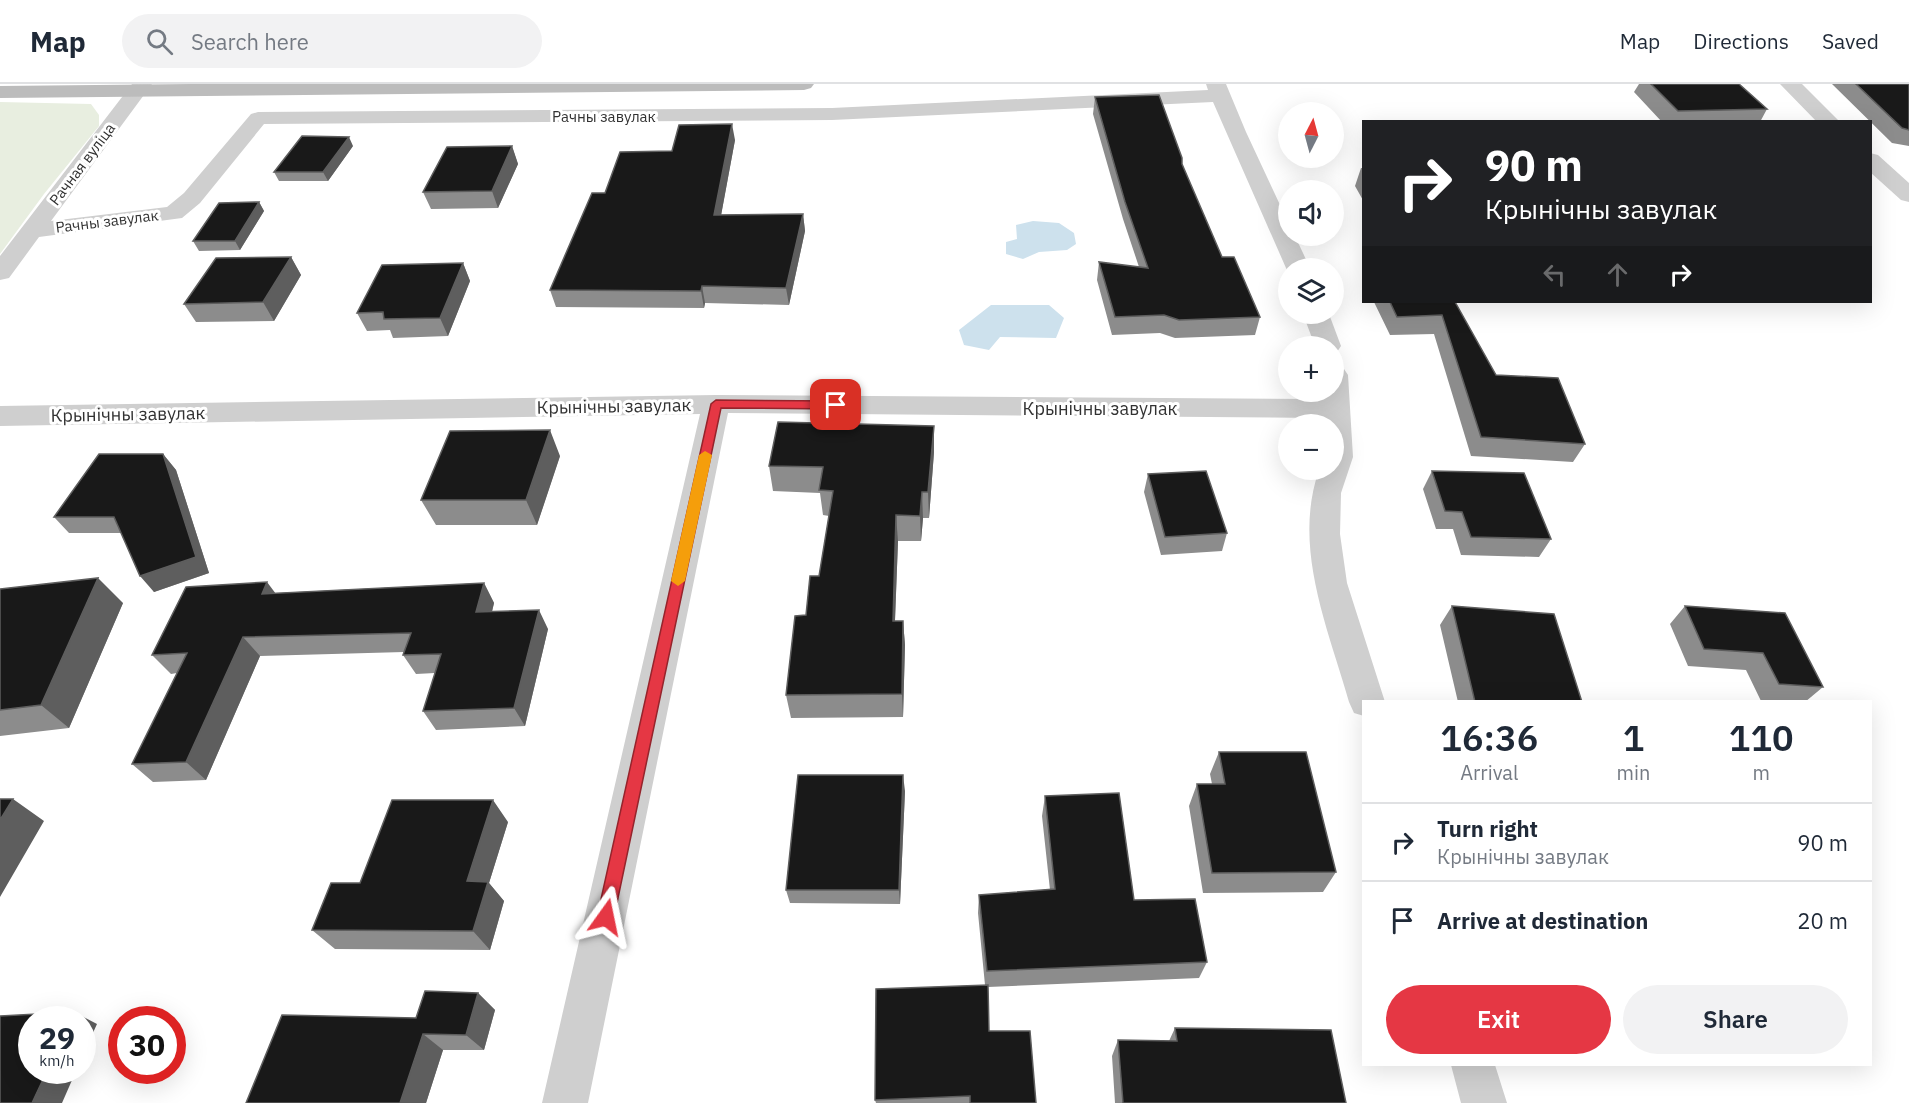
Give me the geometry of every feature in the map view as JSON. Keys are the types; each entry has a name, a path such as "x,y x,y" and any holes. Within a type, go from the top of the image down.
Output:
{"main road":[{"path":"0,92 139,88 804,84"}],"street":[{"path":"1790,84 1828,120"},
{"name":"Рачная вуліца","path":"0,273 139,88"},
{"path":"1217,90 1293,258"},
{"name":"Рачны завулак","path":"32,231 174,213 192,198 258,118 832,114 1217,90"},
{"path":"1872,162 1909,195"},
{"path":"1336,402 1338,457 1326,493 1323,534 1331,583 1366,700"},
{"path":"565,1103 716,404"},
{"name":"Крынічны завулак","path":"0,416 716,404 1337,410"},
{"path":"1473,1066 1484,1103"}],"shaded area":[{"path":"0,102 91,104 99,115 99,126 44,194 0,254"}],"water":[{"path":"1033,221 1059,223 1074,233 1076,244 1067,250 1039,252 1023,259 1006,254 1006,242 1017,239 1016,225"},
{"path":"991,305 1049,305 1064,318 1056,338 1000,337 989,350 964,345 959,330"}],"building":[{"path":"1651,84 1739,84 1767,109 1678,111"},
{"path":"1856,84 1909,84 1909,130 1902,128"},
{"path":"1159,95 1182,158 1182,164 1222,257 1234,257 1260,317 1179,320 1164,315 1115,317 1099,262 1148,268 1125,202 1095,97"},
{"path":"732,124 714,215 803,214 786,288 702,286 701,291 550,290 592,193 605,193 620,152 672,151 679,125"},
{"path":"302,136 349,137 323,172 274,172"},
{"path":"512,146 492,191 423,192 447,147"},
{"path":"259,202 235,241 193,241 219,203"},
{"path":"291,257 263,302 184,304 216,258"},
{"path":"463,263 440,318 384,319 383,312 357,313 382,265"},
{"path":"1390,303 1456,303 1496,375 1558,378 1585,444 1481,437 1442,315 1397,317"},
{"path":"778,422 934,426 928,492 922,492 920,516 896,515 893,621 903,621 902,694 786,695 795,616 806,615 810,576 819,576 833,491 819,490 823,467 769,466"},
{"path":"550,430 526,500 421,500 450,431"},
{"path":"99,454 163,454 196,557 140,576 114,517 54,517"},
{"path":"1206,471 1227,533 1165,537 1148,474"},
{"path":"1432,471 1524,473 1551,539 1471,537 1462,512 1445,511"},
{"path":"98,578 41,705 0,710 0,589"},
{"path":"267,582 262,594 484,583 476,612 539,610 514,708 423,711 441,654 403,655 411,633 243,637 186,762 132,764 187,653 152,655 186,587"},
{"path":"1452,606 1554,614 1581,700 1475,700"},
{"path":"1685,606 1785,613 1823,687 1779,684 1763,653 1704,649"},
{"path":"1219,752 1306,752 1336,872 1212,873 1197,784 1225,784"},
{"path":"798,775 903,775 899,890 786,890"},
{"path":"1119,793 1134,900 1195,899 1207,962 987,971 979,895 1055,889 1045,796"},
{"path":"0,799 13,799 0,820"},
{"path":"392,800 493,800 467,881 488,882 473,931 312,930 331,883 360,883"},
{"path":"988,985 989,1031 1030,1031 1036,1103 970,1103 970,1096 875,1100 876,989"},
{"path":"425,991 478,993 466,1035 423,1034 400,1103 246,1103 282,1015 416,1018"},
{"path":"18,1015 18,1084 41,1084 32,1103 0,1103 0,1016"},
{"path":"1175,1028 1331,1030 1346,1103 1123,1103 1118,1040 1177,1041"}],"slow traffic":[{"path":"678,581 705,455"}],"route":[{"path":"606,917 716,404 836,405"}]}
